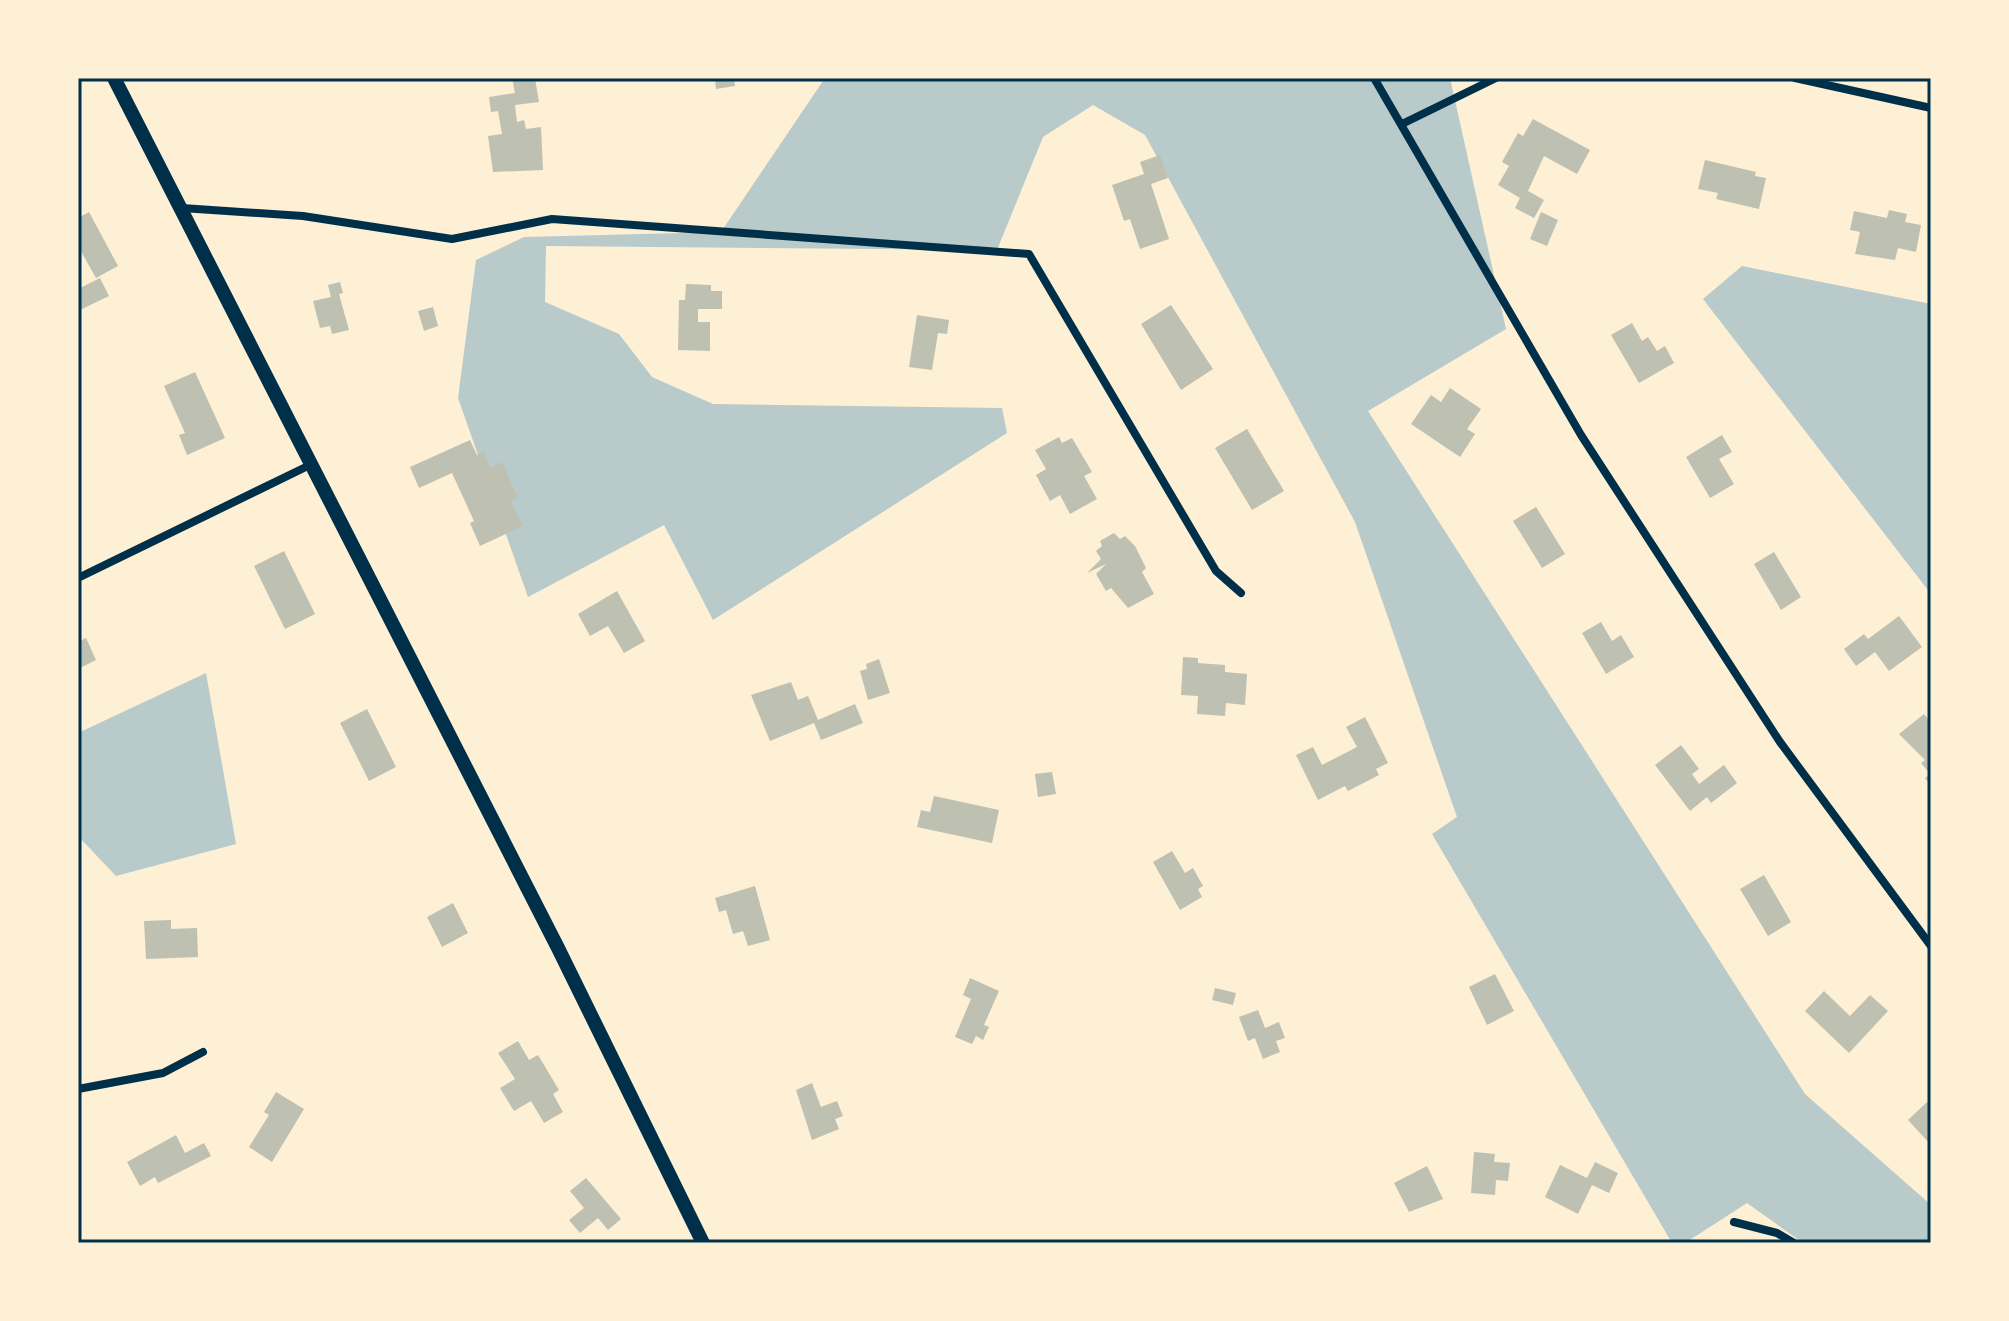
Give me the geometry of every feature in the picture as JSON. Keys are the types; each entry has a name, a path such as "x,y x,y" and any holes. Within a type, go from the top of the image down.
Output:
{"main road":[{"path":"114,78 313,464 703,1243"}],"street":[{"path":"1374,78 1590,449 1780,742 1931,946"},
{"path":"1402,124 1496,78"},
{"path":"1795,78 1931,108"},
{"path":"182,208 303,216 452,239 552,219 1029,254 1216,571 1241,593"},
{"path":"78,578 313,464"},
{"path":"78,1089 163,1073 203,1052"},
{"path":"1734,1222 1777,1233 1794,1243"}],"shaded area":[{"path":"825,78 1450,78 1506,329 1368,411 1805,1094 1931,1205 1931,1243 1803,1243 1747,1203 1685,1243 1672,1243 1432,834 1457,817 1355,522 1145,135 1093,105 1043,137 997,250 546,246 545,302 619,334 652,377 713,404 1002,408 1007,433 713,620 664,525 528,597 458,398 476,260 524,237 721,232"},
{"path":"1742,266 1931,304 1931,594 1703,299"},
{"path":"206,673 236,844 116,876 78,836 78,733"}],"building":[{"path":"512,78 535,78 539,102 515,105 517,122 524,120 526,129 541,127 543,170 493,172 488,136 502,134 498,111 491,112 489,97 515,93"},
{"path":"715,78 734,78 735,86 716,89"},
{"path":"1533,119 1590,150 1577,174 1544,156 1528,191 1544,200 1534,218 1515,208 1520,198 1498,185 1509,166 1502,162 1518,133 1523,136"},
{"path":"1160,155 1168,178 1151,184 1169,239 1140,249 1130,219 1124,221 1112,185 1144,174 1140,162"},
{"path":"1705,160 1756,172 1755,176 1766,178 1759,209 1716,199 1718,193 1698,189"},
{"path":"1889,210 1907,214 1905,222 1921,225 1916,252 1898,248 1895,260 1855,254 1860,232 1850,230 1854,211 1887,218"},
{"path":"89,212 118,266 96,278 78,246 78,218"},
{"path":"1541,212 1558,220 1547,246 1530,239"},
{"path":"100,278 109,296 80,310 78,289"},
{"path":"340,282 343,293 339,294 349,330 332,334 330,326 320,328 313,301 331,297 328,285"},
{"path":"686,284 711,285 711,291 722,291 722,309 698,309 698,322 710,322 710,351 678,350 679,300 685,300"},
{"path":"1171,305 1213,369 1181,390 1141,324"},
{"path":"433,307 438,326 424,331 418,311"},
{"path":"917,315 949,320 947,334 938,333 932,370 909,367"},
{"path":"1632,323 1642,341 1648,337 1657,351 1665,346 1674,363 1639,383 1611,335"},
{"path":"195,372 225,438 187,455 179,435 185,433 164,386"},
{"path":"1450,388 1481,409 1467,429 1475,434 1460,457 1411,424 1431,395 1441,402"},
{"path":"1247,429 1284,491 1252,510 1215,448"},
{"path":"1722,435 1732,452 1719,459 1734,484 1710,498 1686,457"},
{"path":"1059,437 1062,443 1072,438 1092,472 1084,476 1097,499 1070,514 1060,495 1050,501 1036,475 1046,469 1035,450"},
{"path":"470,440 477,455 484,452 490,468 502,462 518,498 511,501 523,526 480,546 470,523 474,521 452,473 419,488 410,467"},
{"path":"1536,507 1565,554 1542,568 1513,521"},
{"path":"1114,533 1120,539 1125,536 1135,546 1146,568 1142,572 1154,594 1128,608 1111,588 1106,591 1096,574 1106,564 1087,573 1101,559 1096,551 1102,546 1100,541"},
{"path":"284,551 315,614 285,629 254,566"},
{"path":"1774,552 1801,597 1781,610 1754,564"},
{"path":"617,591 645,641 624,653 608,626 590,636 578,614"},
{"path":"1899,616 1922,647 1889,671 1875,652 1856,666 1844,649 1864,634 1868,639"},
{"path":"1601,622 1612,641 1621,635 1634,657 1606,674 1582,633"},
{"path":"86,638 96,660 78,669 78,642"},
{"path":"1183,657 1198,658 1198,663 1225,665 1225,672 1247,674 1245,705 1226,703 1225,716 1197,714 1198,696 1181,695"},
{"path":"879,659 890,693 868,700 860,671 867,669 866,664"},
{"path":"791,682 798,700 808,696 818,720 855,704 863,723 821,740 814,723 770,741 751,695"},
{"path":"367,709 396,767 369,781 340,723"},
{"path":"1924,714 1931,723 1931,786 1925,778 1930,774 1921,763 1925,760 1899,734"},
{"path":"1365,717 1388,763 1376,769 1379,775 1348,791 1345,786 1318,800 1296,755 1313,747 1322,765 1357,747 1346,727"},
{"path":"1681,745 1699,769 1692,774 1699,784 1724,765 1737,783 1711,803 1707,797 1690,811 1655,765"},
{"path":"1052,772 1056,794 1038,797 1035,774"},
{"path":"934,796 999,810 992,843 917,827 921,810 930,812"},
{"path":"1172,851 1185,873 1193,868 1203,886 1198,889 1202,897 1180,910 1153,862"},
{"path":"1764,875 1791,922 1768,936 1740,889"},
{"path":"755,886 770,940 748,946 743,931 733,934 726,910 719,912 715,898"},
{"path":"453,903 468,933 442,947 427,917"},
{"path":"171,920 171,929 197,928 198,957 146,959 144,921"},
{"path":"1495,974 1514,1011 1487,1025 1469,987"},
{"path":"970,978 999,991 984,1025 989,1027 983,1040 976,1036 972,1044 955,1037 971,999 963,995"},
{"path":"1215,988 1236,993 1233,1005 1212,1000"},
{"path":"1824,991 1850,1016 1870,995 1888,1011 1849,1053 1805,1011"},
{"path":"1258,1010 1265,1028 1279,1022 1285,1038 1276,1041 1280,1052 1263,1059 1255,1038 1248,1041 1239,1017"},
{"path":"518,1041 529,1060 538,1055 559,1090 553,1094 563,1112 544,1123 531,1101 514,1111 500,1088 515,1079 498,1053"},
{"path":"812,1083 821,1107 837,1101 843,1116 835,1119 839,1129 812,1140 796,1090"},
{"path":"276,1092 304,1109 272,1162 249,1147 269,1115 264,1112"},
{"path":"1927,1102 1931,1106 1931,1145 1908,1120"},
{"path":"176,1135 185,1153 204,1143 211,1156 158,1183 155,1177 140,1186 127,1162"},
{"path":"1474,1152 1495,1154 1494,1162 1510,1163 1508,1181 1496,1180 1495,1195 1471,1193"},
{"path":"1595,1162 1618,1173 1609,1193 1592,1185 1578,1214 1545,1197 1560,1165 1587,1178"},
{"path":"1427,1166 1443,1199 1409,1212 1394,1183"},
{"path":"586,1178 621,1219 608,1230 598,1218 580,1233 569,1220 584,1208 570,1191"}]}
